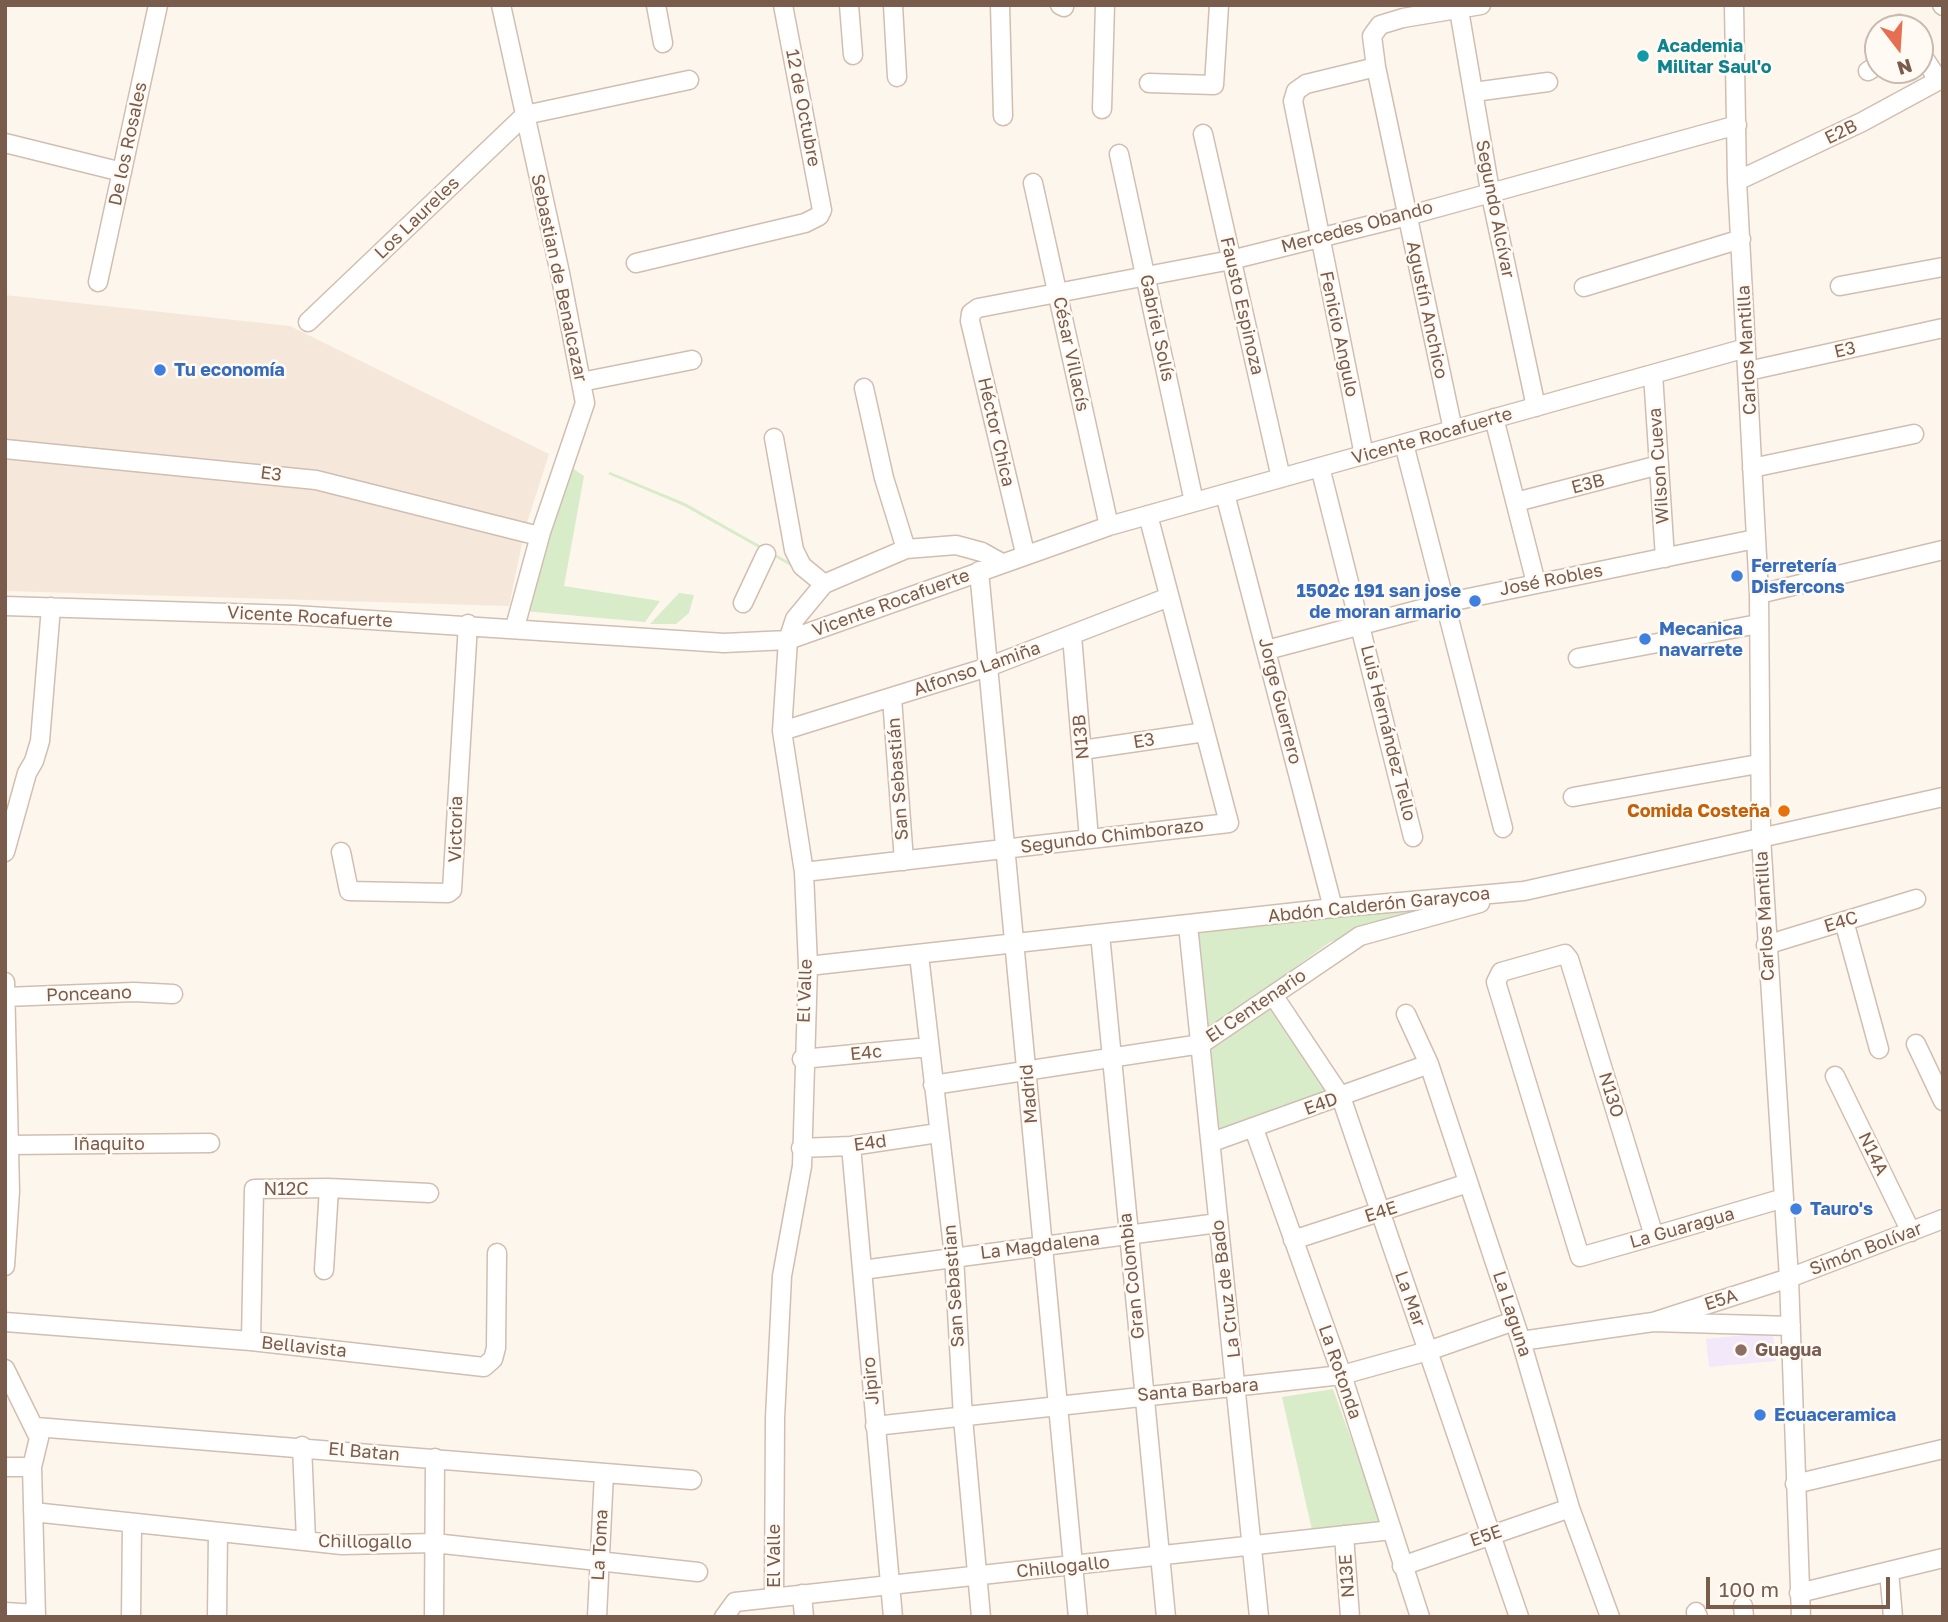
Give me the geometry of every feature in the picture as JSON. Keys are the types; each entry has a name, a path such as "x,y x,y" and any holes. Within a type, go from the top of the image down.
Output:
{"street":[{"name":"De los Rosales","path":"98,282 158,5"},
{"name":"Sebastian de Benalcazar","path":"500,5 585,404 541,532 515,627"},
{"path":"656,5 663,43"},
{"name":"12 de Octubre","path":"636,263 813,221 822,210 783,5"},
{"path":"849,5 853,55"},
{"path":"893,5 897,77"},
{"path":"1000,5 1003,116"},
{"path":"1102,109 1105,5"},
{"path":"1149,83 1214,85 1219,5"},
{"path":"1459,10 1481,5"},
{"name":"Carlos Mantilla","path":"1734,5 1737,181 1759,594 1758,764 1766,944 1789,1278 1801,1617"},
{"name":"Agustín Anchico","path":"1453,430 1406,216 1372,36 1377,27 1403,18 1459,10"},
{"name":"Segundo Alcívar","path":"1459,10 1490,191 1536,407"},
{"name":"Fenicio Angulo","path":"1364,455 1294,115 1294,94 1306,85 1376,67"},
{"name":"E2B","path":"1737,181 1941,79"},
{"path":"525,115 689,80"},
{"path":"1474,92 1548,82"},
{"name":"Los Laureles","path":"309,322 525,115"},
{"name":"Mercedes Obando","path":"974,310 1231,260 1406,216 1737,125"},
{"name":"Fausto Espinoza","path":"1203,134 1281,478"},
{"path":"5,143 122,172"},
{"name":"Gabriel Solís","path":"1119,154 1194,502"},
{"name":"César Villacís","path":"1033,183 1109,526"},
{"path":"1584,287 1741,239"},
{"path":"1840,286 1943,267"},
{"name":"Héctor Chica","path":"974,310 970,321 1025,553"},
{"name":"E3","path":"1748,371 1943,328"},
{"name":"Vicente Rocafuerte","path":"5,606 468,624 724,643 788,640 1025,553 1109,526 1746,348"},
{"path":"581,382 692,360"},
{"name":"Wilson Cueva","path":"1654,374 1665,558"},
{"path":"864,388 884,478 906,549"},
{"path":"1494,418 1535,583"},
{"path":"1752,468 1914,434"},
{"path":"774,438 794,551 802,566 824,584"},
{"path":"1404,443 1503,828"},
{"name":"E3","path":"5,449 316,480 531,534"},
{"name":"E3B","path":"1516,502 1659,465"},
{"name":"Luis Hernández Tello","path":"1320,467 1413,837"},
{"name":"Jorge Guerrero","path":"1225,494 1333,908"},
{"name":"Segundo Chimborazo","path":"804,872 1229,823 1148,515"},
{"name":"José Robles","path":"1267,650 1444,603 1755,539"},
{"name":"El Valle","path":"774,1597 775,1418 782,1276 802,1166 802,1059 808,966 804,872 782,732 788,640 795,619 824,584 906,549 956,545 982,552 1000,562"},
{"path":"1759,594 1943,550"},
{"path":"743,603 766,554"},
{"name":"Madrid","path":"979,571 1078,1617"},
{"name":"Alfonso Lamiña","path":"782,732 988,667 1169,597"},
{"path":"5,852 27,773 40,741 51,607"},
{"name":"Victoria","path":"341,852 349,891 448,893 452,890 468,624"},
{"path":"1578,658 1758,624"},
{"name":"N13B","path":"1072,636 1089,839"},
{"name":"San Sebastián","path":"892,698 904,860"},
{"name":"E3","path":"1082,750 1205,732"},
{"path":"1573,797 1758,764"},
{"name":"Abdón Calderón Garaycoa","path":"808,966 1333,908 1524,891 1943,797"},
{"name":"El Centenario","path":"933,1085 1201,1044 1360,936 1524,891"},
{"name":"E4C","path":"1766,944 1916,898"},
{"path":"1844,921 1879,1049"},
{"name":"La Cruz de Bado","path":"1188,925 1259,1617"},
{"name":"Gran Colombia","path":"1100,934 1166,1617"},
{"name":"N13O","path":"1580,1257 1496,982 1497,976 1565,954 1654,1236"},
{"name":"San Sebastian","path":"919,955 954,1256 963,1418 981,1617"},
{"path":"5,1266 10,1191 6,992"},
{"name":"Ponceano","path":"6,992 173,994"},
{"name":"La Mar","path":"1273,995 1341,1097 1519,1617"},
{"name":"La Laguna","path":"1406,1014 1429,1064 1521,1341 1570,1508 1610,1617"},
{"path":"1916,1044 1943,1101"},
{"name":"E4c","path":"802,1059 929,1046"},
{"name":"E4D","path":"1212,1142 1255,1129 1429,1064"},
{"name":"N14A","path":"1835,1076 1911,1232"},
{"name":"La Rotonda","path":"1255,1129 1342,1375 1420,1617"},
{"name":"E4d","path":"801,1148 851,1146 938,1133"},
{"name":"Iñaquito","path":"9,1145 210,1143"},
{"name":"Jipiro","path":"851,1146 893,1617"},
{"name":"E4E","path":"1293,1240 1468,1183"},
{"name":"N12C","path":"251,1341 252,1192 257,1188 329,1188 429,1194"},
{"path":"324,1270 329,1188"},
{"name":"La Guaragua","path":"1580,1257 1784,1198"},
{"name":"Simón Bolívar","path":"1789,1278 1943,1219"},
{"name":"La Magdalena","path":"862,1270 1218,1223"},
{"name":"Bellavista","path":"5,1322 251,1341 488,1366 496,1348 497,1253"},
{"name":"E5A","path":"1521,1341 1653,1322 1789,1278"},
{"name":"Santa Barbara","path":"875,1426 1342,1375 1429,1351 1514,1321"},
{"name":"E5A","path":"1653,1322 1791,1326"},
{"path":"5,1369 36,1427 39,1438 32,1467 36,1615 5,1612"},
{"name":"El Batan","path":"36,1427 302,1446 692,1480"},
{"path":"302,1446 306,1540"},
{"path":"1795,1484 1943,1449"},
{"path":"434,1617 435,1458"},
{"path":"5,1467 32,1467"},
{"name":"La Toma","path":"597,1617 604,1473"},
{"name":"E5E","path":"1402,1566 1570,1508"},
{"name":"Chillogallo","path":"33,1512 342,1545 434,1543 698,1572"},
{"path":"131,1617 132,1522"},
{"name":"Chillogallo","path":"729,1609 774,1597 978,1577 1392,1530"},
{"path":"218,1531 218,1617"},
{"name":"N13E","path":"1344,1535 1350,1617"},
{"path":"1799,1593 1943,1558"},
{"path":"1889,1571 1893,1617"},
{"path":"802,1594 804,1617"}],"shaded area":[{"path":"5,295 290,326 549,454 525,529 509,606 5,591"},
{"name":"Guagua","path":"1773,1332 1776,1361 1709,1367 1706,1339"}],"green space":[{"path":"565,463 584,476 564,586 660,601 645,622 524,611"},
{"path":"610,472 685,503 800,568 798,570 684,506 608,474"},
{"path":"679,593 694,595 689,613 676,624 650,624"},
{"path":"1433,907 1330,942 1206,1032 1195,931 1336,914"},
{"path":"1273,1002 1334,1094 1217,1134 1208,1047"},
{"path":"1333,1389 1382,1524 1312,1530 1282,1397"}],"place":[{"name":"Academia Militar Saul'o","path":"1643,56"},
{"name":"Tu economía","path":"160,370"},
{"name":"Ferretería Disfercons","path":"1737,576"},
{"name":"1502c 191 san jose de moran armario","path":"1475,601"},
{"name":"Mecanica navarrete","path":"1645,639"},
{"name":"Comida Costeña","path":"1784,811"},
{"name":"Tauro's","path":"1796,1209"},
{"name":"Guagua","path":"1741,1350"},
{"name":"Ecuaceramica","path":"1760,1415"}]}
